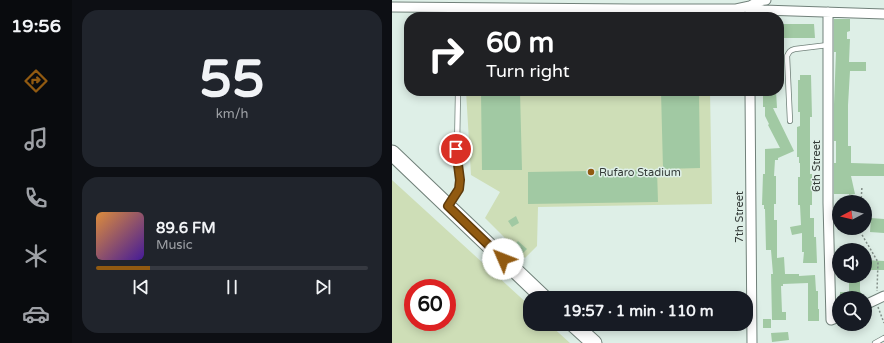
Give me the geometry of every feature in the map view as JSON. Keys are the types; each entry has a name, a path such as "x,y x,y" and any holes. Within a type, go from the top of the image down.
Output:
{"main road":[{"path":"392,153 537,291"},
{"path":"581,331 594,343"}],"street":[{"path":"750,6 759,1 766,0"},
{"path":"392,7 460,7 484,3 633,5 736,4 763,10 884,14"},
{"path":"750,6 750,12"},
{"name":"6th Street","path":"828,12 828,203 833,291"},
{"name":"7th Street","path":"750,96 752,343"}],"lane":[{"path":"460,7 460,12"},
{"path":"790,121 788,53 795,49 828,45"},
{"path":"448,206 459,189 460,180 456,149 458,96"},
{"path":"875,343 884,338"}],"path":[{"path":"861,195 862,186"},
{"path":"862,235 878,262 881,298 877,304 884,323"}],"green space":[{"name":"Rufaro Stadium","path":"466,96 710,96 712,204 538,207 537,246 525,258 485,218 500,192 471,175"},
{"path":"392,180 523,300 523,331 557,331 570,343 392,343"}],"building":[{"path":"834,19 850,19 850,31 847,32 847,39 850,39 849,62 866,62 866,71 850,71 848,146 851,146 851,163 884,164 884,176 851,176 855,194 849,195 834,194 834,163 836,163 836,141 834,141 834,104 836,52 834,52"},
{"path":"784,24 814,24 815,38 784,38"},
{"path":"800,75 811,75 812,117 810,117 810,174 812,174 812,205 810,205 810,218 814,218 814,237 816,237 817,263 803,263 804,252 802,252 802,233 792,235 790,227 801,225 800,205 798,205 798,177 800,177 800,163 799,157 797,157 797,127 800,126 800,112 798,112 798,80 800,80"},
{"path":"481,96 520,96 522,170 482,170"},
{"path":"661,96 699,96 700,168 663,169"},
{"path":"763,96 776,96 777,108 773,108 794,151 778,158 778,160 775,160 774,176 776,176 776,204 774,204 774,220 777,220 777,258 784,257 785,274 799,274 799,276 815,275 816,291 818,291 819,321 808,321 808,283 783,284 783,286 781,286 782,312 786,312 786,320 772,320 771,274 773,274 771,250 766,250 765,209 764,205 762,205 763,174 765,174 765,149 780,148 768,125 769,124 765,116 765,107 763,107"},
{"path":"657,170 658,202 528,204 528,172"},
{"path":"516,216 519,223 512,227 508,221"},
{"path":"872,218 884,219 884,233 872,232"},
{"path":"518,241 527,249 522,254 514,246"},
{"path":"872,260 884,261 884,270 872,270"},
{"path":"849,283 860,283 860,291 849,291"},
{"path":"763,319 771,319 771,328 763,328"},
{"path":"788,332 789,340 772,342 771,333"}],"place":[{"name":"Rufaro Stadium","path":"591,172"}],"route":[{"path":"456,149 460,180 459,189 448,206 503,259"}]}
